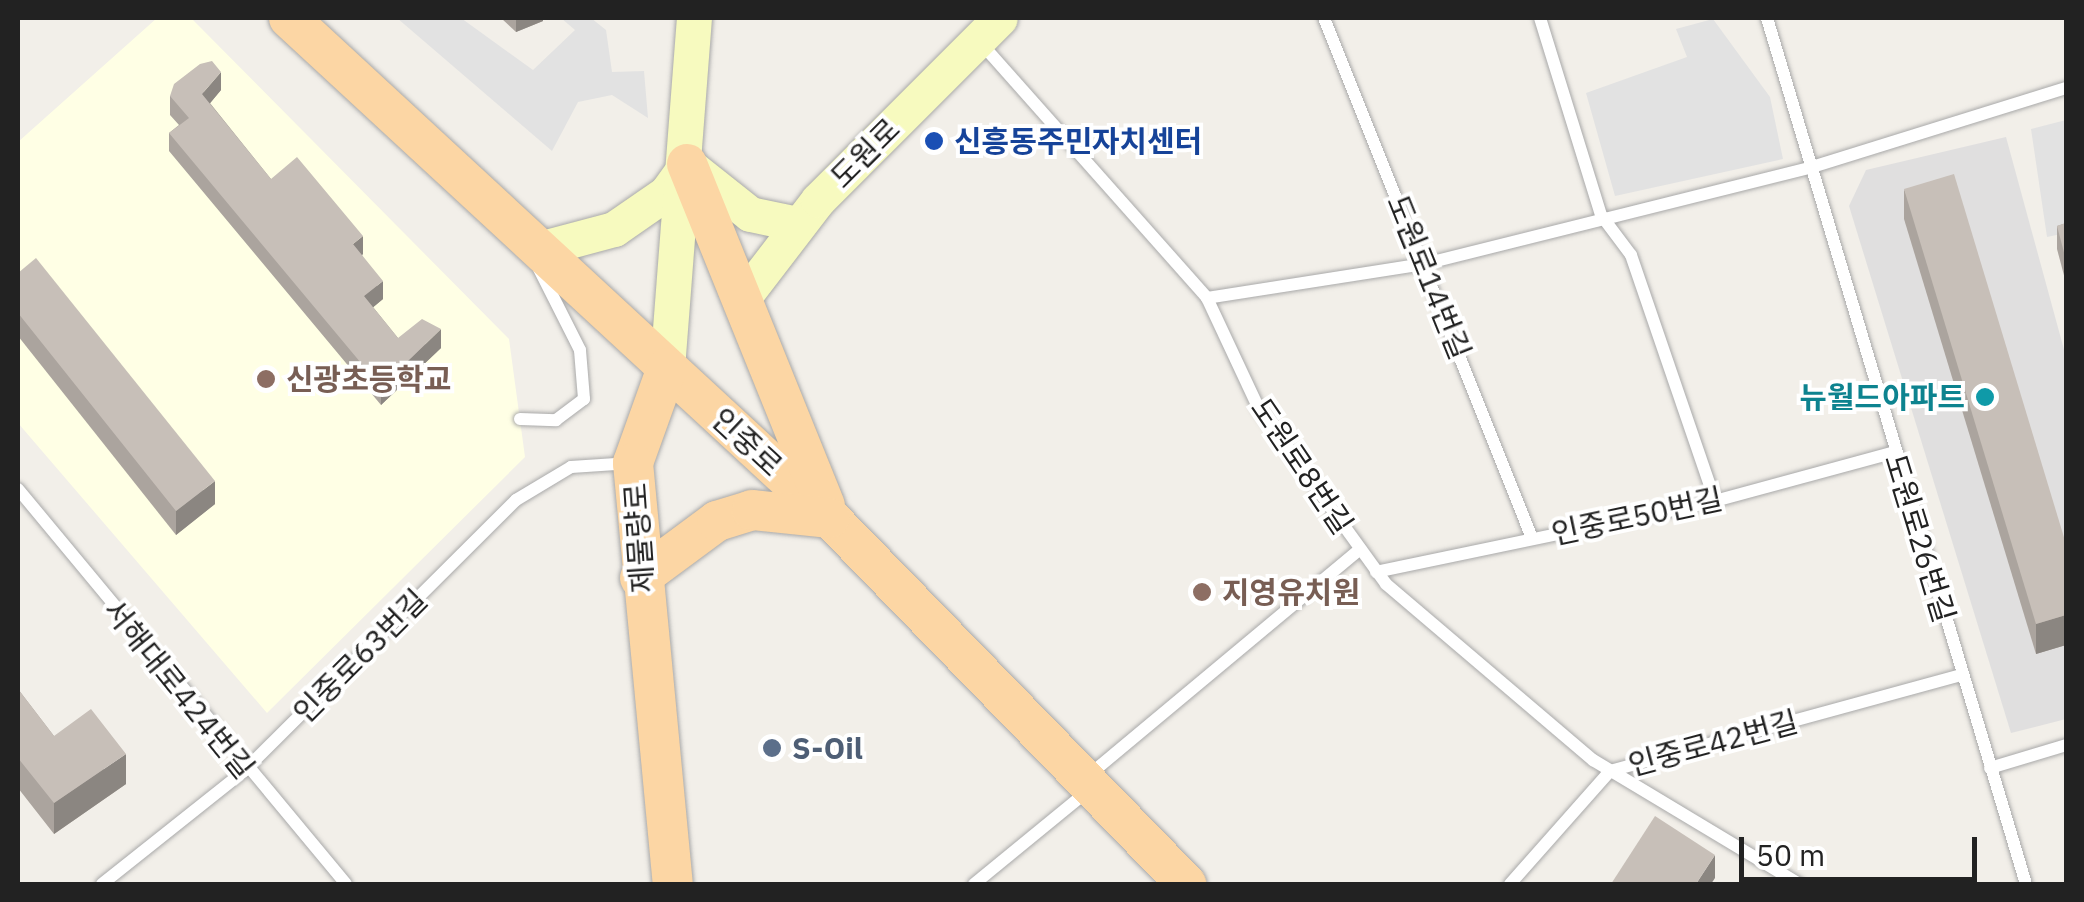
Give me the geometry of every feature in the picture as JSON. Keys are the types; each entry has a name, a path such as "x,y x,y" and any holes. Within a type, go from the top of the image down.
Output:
{"main road":[{"name":"인중로","path":"289,18 830,518 1091,781 1186,884"},
{"name":"제물량로","path":"673,884 640,578 633,463 667,368 687,164 694,18"},
{"name":"도원로","path":"742,299 797,224 989,29"},
{"path":"530,240 614,229 687,164"},
{"path":"687,164 750,214 797,224"},
{"path":"640,578 717,520 752,510 830,518 687,164"}],"lane":[{"name":"도원로14번길","path":"1324,18 1532,538"},
{"path":"1540,18 1601,216 1631,255 1716,501"},
{"name":"도원로26번길","path":"1767,18 2026,884"},
{"name":"도원로8번길","path":"989,29 1207,298 1258,408 1376,572 1478,670 1610,772 1799,884"},
{"path":"1207,298 1424,264 1601,216 1809,168 2066,88"},
{"path":"520,419 556,420 584,398 580,350 530,240"},
{"name":"인중로50번길","path":"1376,572 1716,501 1895,452"},
{"name":"인중로63번길","path":"102,884 244,771 516,500 570,467 633,463"},
{"name":"서해대로424번길","path":"18,490 244,771 346,884"},
{"path":"974,884 1360,549"},
{"name":"인중로42번길","path":"1510,884 1610,772 1962,675"},
{"path":"1990,768 2066,745"}],"shaded area":[{"name":"신광초등학교","path":"157,18 191,18 509,339 525,457 267,713 18,423 18,142"},
{"path":"397,18 461,18 533,70 575,30 561,18 591,18 606,30 612,72 644,71 648,118 612,95 578,102 552,151"},
{"path":"1713,19 1770,97 1783,159 1615,196 1586,93 1687,57 1676,29"},
{"path":"2066,120 2066,233 2047,237 2031,129"},
{"path":"2006,137 2066,357 2066,719 2011,733 1849,206 1866,170"}],"building":[{"path":"212,61 221,72 202,94 271,179 297,157 363,236 353,244 383,281 364,296 398,338 422,319 441,329 381,387 169,133 189,118 170,96 174,84 200,64"},
{"name":"뉴월드아파트","path":"1954,174 2066,544 2066,615 2036,624 1904,189"},
{"path":"2066,223 2066,260 2057,226"},
{"path":"36,258 215,481 176,511 18,313 18,273"},
{"path":"18,689 54,736 91,709 126,754 54,803 18,758"},
{"path":"1655,816 1715,855 1696,884 1611,884"}],"place":[{"name":"신흥동주민자치센터","path":"934,141"},
{"name":"신광초등학교","path":"266,379"},
{"name":"뉴월드아파트","path":"1985,397"},
{"name":"지영유치원","path":"1202,592"},
{"name":"S-Oil","path":"772,748"}]}
